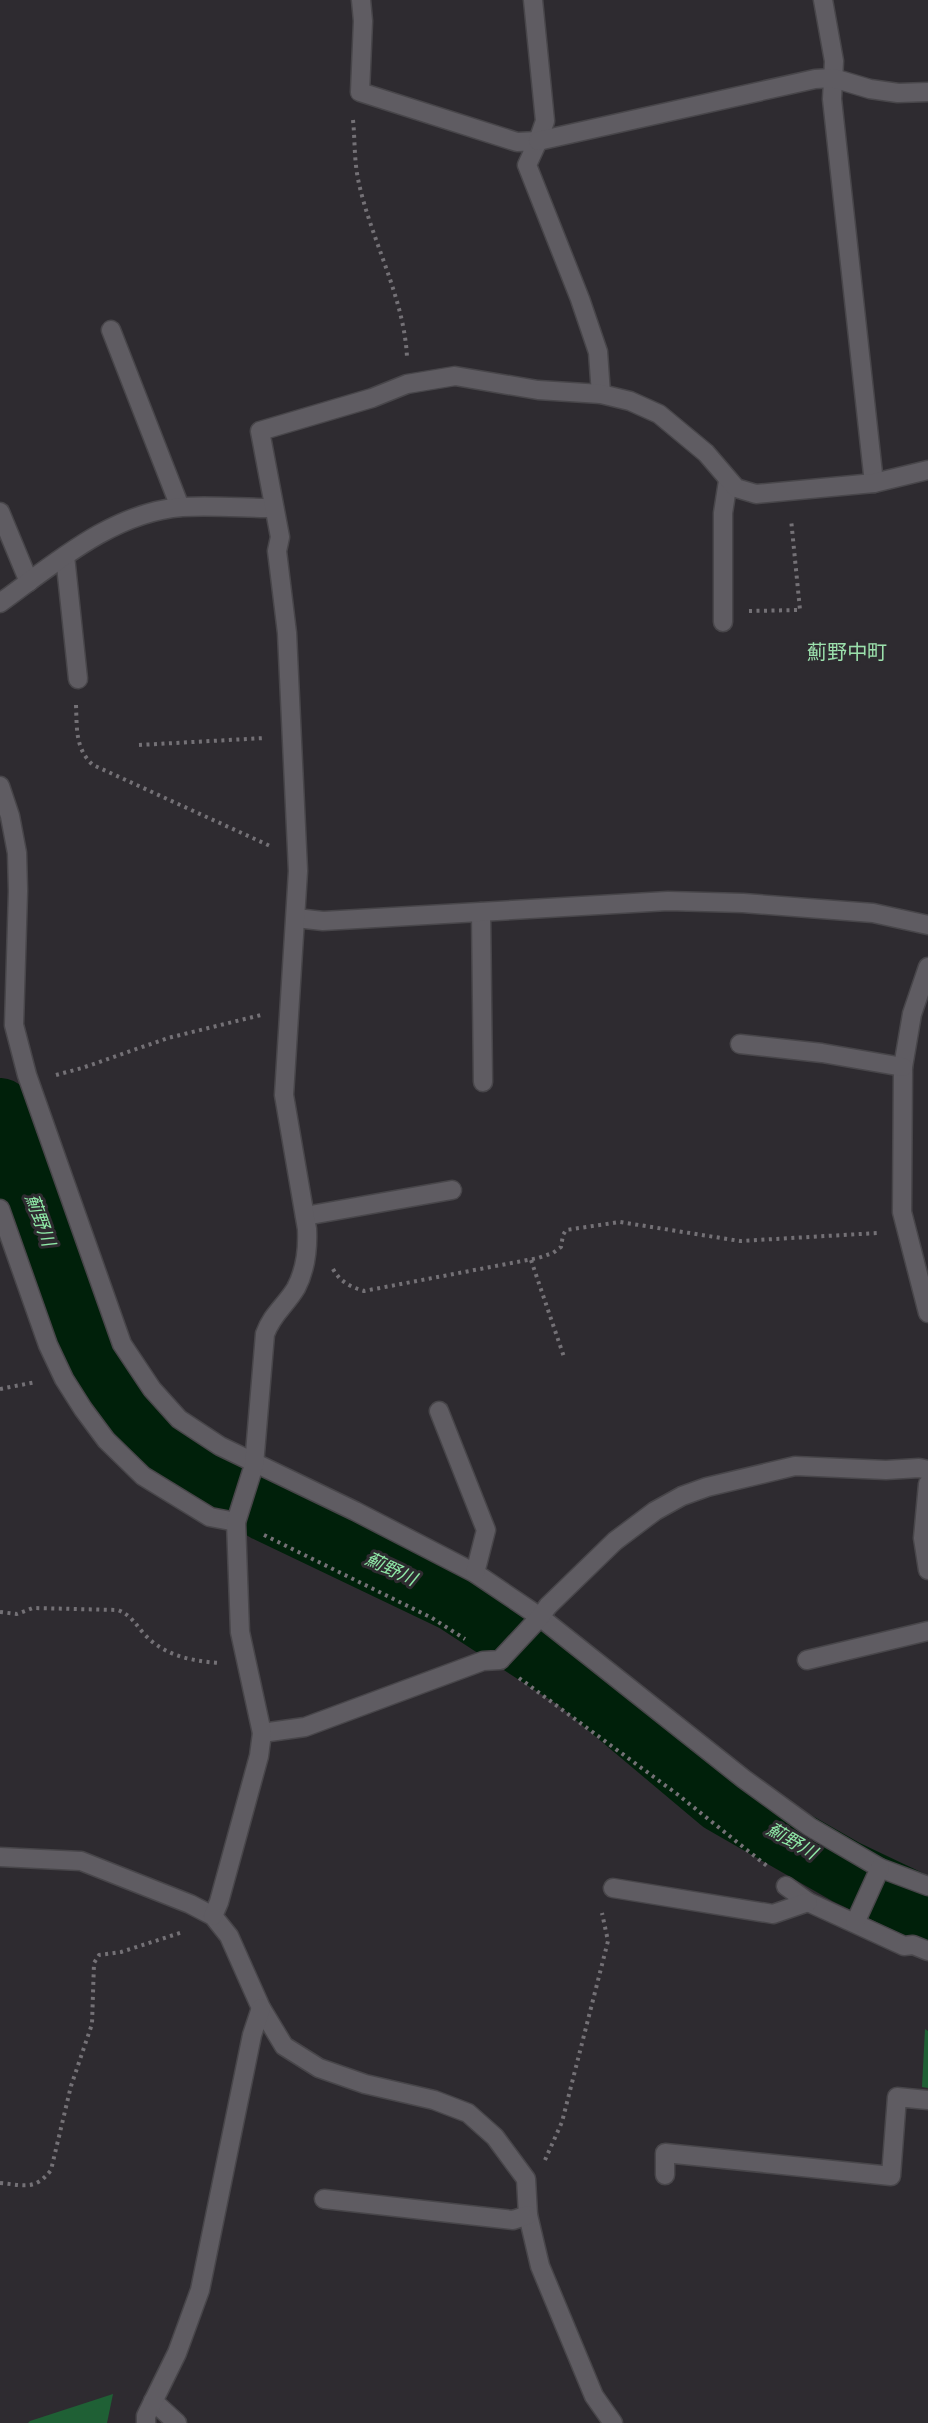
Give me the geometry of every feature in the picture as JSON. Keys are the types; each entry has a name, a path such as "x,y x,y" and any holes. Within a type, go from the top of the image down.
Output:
{"street":[{"path":"361,0 363,21 360,92 517,142 538,141 814,79 833,78 870,89 898,93 928,92"},
{"path":"533,0 545,121 527,165 580,299 598,352 601,394"},
{"path":"823,0 834,61 832,99 874,483"},
{"path":"111,330 180,507"},
{"path":"213,1916 219,1902 259,1756 262,1733 240,1632 236,1522 254,1465 266,1334 270,1320 295,1288 306,1263 307,1229 284,1095 298,858 293,737 287,633 277,551 280,537 261,431 372,398 407,384 455,376 538,390 601,394 630,401 659,414 706,453 736,488 756,494 874,483 928,470"},
{"path":"723,617 723,513 728,481"},
{"path":"0,603 96,534 132,518 180,507 274,508"},
{"path":"0,512 29,582"},
{"path":"66,556 78,678"},
{"path":"0,786 10,816 17,853 14,1025 30,1082 122,1344 152,1389 179,1419 220,1446 254,1465 354,1511 475,1574 540,1617 744,1779 810,1827 880,1868 928,1886"},
{"path":"296,918 323,921 668,901 722,902 873,913 928,925"},
{"path":"481,912 483,1082"},
{"path":"928,967 912,1014 903,1067 902,1212 928,1312"},
{"path":"740,1044 822,1053 903,1067"},
{"path":"304,1216 452,1190"},
{"path":"0,1209 48,1345 64,1379 106,1440 143,1476 210,1517 236,1522"},
{"path":"439,1411 486,1530 475,1574"},
{"path":"262,1733 305,1727 483,1661 500,1660 554,1599 615,1541 655,1511 706,1486 795,1466 928,1470"},
{"path":"928,1484 924,1538 928,1570"},
{"path":"807,1660 928,1631"},
{"path":"0,1857 81,1861 190,1904 213,1916 230,1936 261,2008 284,2046 319,2068 365,2084 435,2100 468,2113 495,2138 526,2179 528,2215 540,2266 594,2396 613,2423"},
{"path":"855,1923 880,1868"},
{"path":"786,1886 808,1902 904,1946 913,1945 928,1951"},
{"path":"613,1888 773,1914 808,1902"},
{"path":"146,2423 146,2416 177,2353 200,2290 252,2035 261,2008"},
{"path":"665,2175 666,2153 891,2176 897,2097 928,2100"},
{"path":"324,2199 513,2220 528,2215"},
{"path":"153,2401 177,2423"}],"path":[{"path":"360,92 351,102 358,180 401,321 406,342 407,384"},
{"path":"723,617 800,610 787,492"},
{"path":"78,678 75,691 78,743 83,756 93,765 298,858"},
{"path":"139,745 293,737"},
{"path":"30,1082 82,1068 168,1038 290,1008"},
{"path":"332,1267 337,1276 350,1286 364,1291 531,1260 553,1253 561,1247 566,1230 620,1222 740,1241 906,1232"},
{"path":"531,1260 564,1357"},
{"path":"0,1389 64,1379"},
{"path":"236,1522 432,1618 500,1660 507,1669 677,1794 759,1860 787,1878 786,1886"},
{"path":"0,1612 17,1614 33,1608 118,1610 128,1614 158,1648 177,1656 201,1662 246,1663"},
{"path":"526,2179 544,2164 562,2122 608,1941 601,1904"},
{"path":"0,2183 32,2186 42,2181 51,2170 71,2085 92,2024 94,1964 99,1955 121,1952 186,1931 213,1916"}],"green space":[{"path":"925,2029 928,2031 928,2088 922,2087"},
{"path":"113,2394 107,2423 28,2423 30,2421"}],"waterway":[{"name":"薊野川","path":"0,1110 85,1347 118,1399 139,1426 171,1454 267,1510 455,1600 578,1680 722,1801 846,1872 928,1911"}],"district":[{"name":"薊野中町","path":"847,652"}]}
